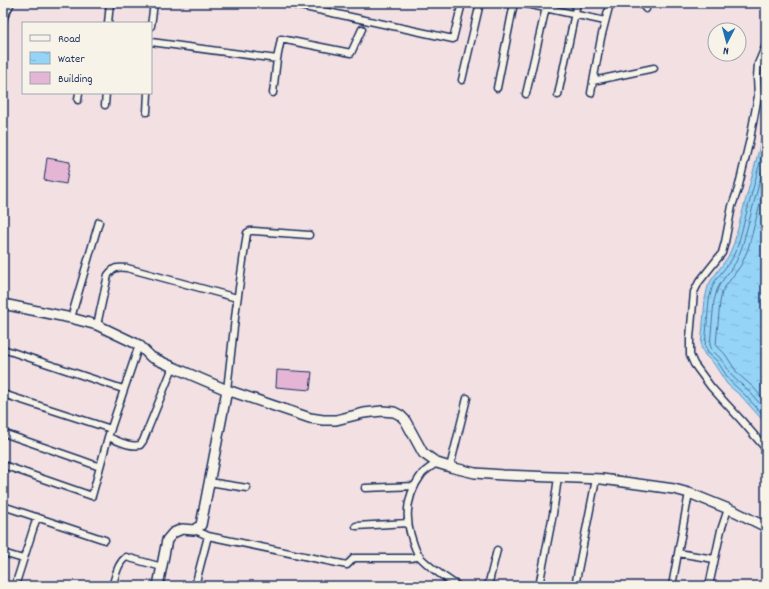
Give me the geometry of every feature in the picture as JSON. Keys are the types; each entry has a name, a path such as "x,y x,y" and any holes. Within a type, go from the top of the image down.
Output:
{"street":[{"path":"3,23 4,17 11,3"},
{"path":"108,22 110,3"},
{"path":"152,22 154,3"},
{"path":"286,3 453,40 462,3"},
{"path":"462,80 480,3"},
{"path":"497,88 514,3"},
{"path":"522,3 547,6 605,21"},
{"path":"558,95 577,3"},
{"path":"591,93 610,3"},
{"path":"641,3 646,9"},
{"path":"526,94 547,6"},
{"path":"273,94 277,58 281,39 351,53 362,29"},
{"path":"152,42 277,58"},
{"path":"766,45 758,64 758,96 750,139 738,189 732,206 725,242 722,253 699,282 694,292 690,338 690,355 694,364 711,387 766,449"},
{"path":"593,81 654,68"},
{"path":"78,100 79,94"},
{"path":"105,105 106,94"},
{"path":"147,112 148,94"},
{"path":"71,318 99,222"},
{"path":"193,530 201,525 208,482 227,390 237,298 247,233 254,231 309,235"},
{"path":"97,325 108,275 113,269 119,267 237,298"},
{"path":"3,304 97,325 139,345 151,357 173,368 227,390 310,418 336,420 364,413 394,412 405,420 423,454 437,463 450,467 475,473 596,479 674,489 689,493 728,509 766,527"},
{"path":"3,465 92,496 108,436 139,345"},
{"path":"3,349 123,389"},
{"path":"108,436 129,445 140,445 173,368"},
{"path":"3,394 111,429"},
{"path":"450,467 467,398"},
{"path":"3,433 100,467"},
{"path":"437,463 423,473 412,489 408,506 408,527 420,556 433,570 458,586"},
{"path":"539,586 553,514 558,477"},
{"path":"575,586 596,479"},
{"path":"208,482 247,488"},
{"path":"365,488 415,486"},
{"path":"672,586 689,493"},
{"path":"3,506 105,540"},
{"path":"709,586 720,530 728,509"},
{"path":"15,586 37,517"},
{"path":"356,526 408,523"},
{"path":"158,586 167,540 173,533 182,529 193,530 208,536 347,565 354,558 411,558 420,556"},
{"path":"196,582 208,536"},
{"path":"488,586 496,550"},
{"path":"3,553 24,559"},
{"path":"678,553 714,559"},
{"path":"112,586 119,566 126,557 162,567"}],"water":[{"path":"766,100 766,424 742,397 727,384 714,364 705,355 701,347 705,299 708,286 728,257 734,243 760,145"}],"building":[{"path":"47,158 70,162 66,184 44,180"},
{"path":"277,370 312,372 310,390 276,387"}]}
